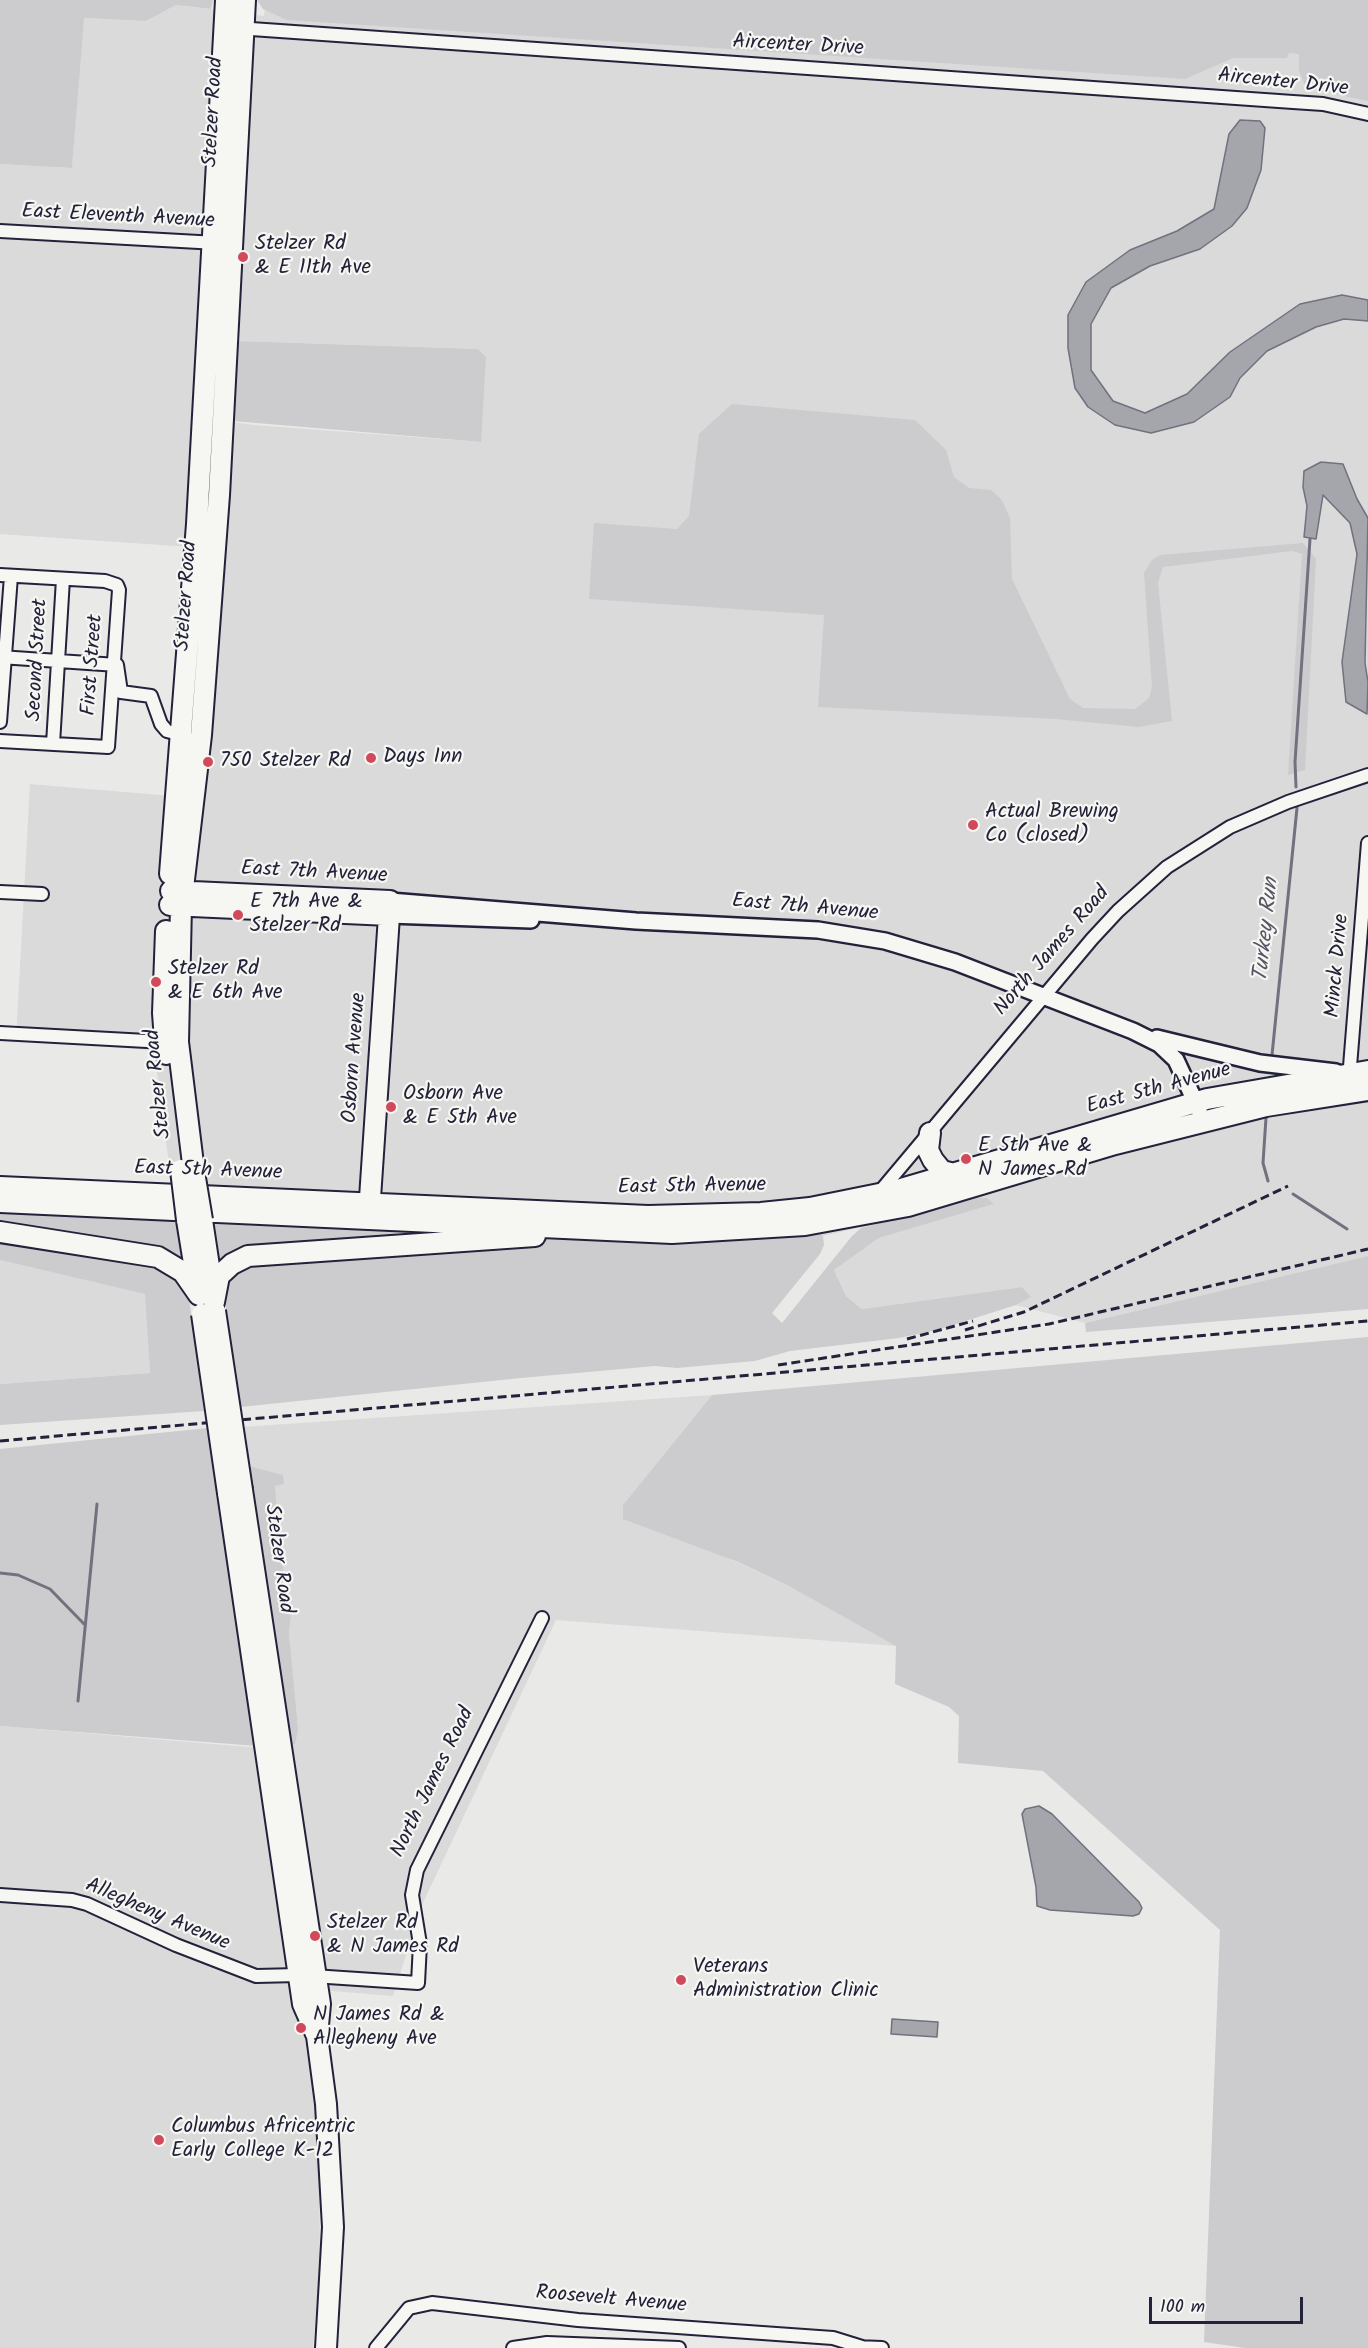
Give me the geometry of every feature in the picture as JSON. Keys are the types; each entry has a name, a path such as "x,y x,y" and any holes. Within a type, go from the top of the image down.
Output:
{"main road":[{"name":"Stelzer Road","path":"226,0 234,27 233,244 218,506 200,737 185,856 175,898 162,998 165,1041 208,1305 307,1976"},
{"path":"234,27 235,0"},
{"name":"Stelzer Road","path":"187,1171 177,1031 175,898 180,736 197,524 213,243 234,27 245,0"},
{"path":"185,856 187,870 195,880 214,890 241,894"},
{"name":"East 7th Avenue","path":"175,898 241,894 390,908"},
{"name":"East 7th Avenue","path":"175,898 390,908"},
{"name":"Osborn Avenue","path":"370,1210 390,908"},
{"name":"East 5th Avenue","path":"0,1187 370,1210 657,1232 805,1225 860,1216 979,1187 1115,1144 1356,1085 1368,1071"},
{"name":"East 5th Avenue","path":"0,1202 690,1216 810,1208 878,1194 954,1174 1195,1102 1356,1085"},
{"path":"930,1133 928,1150 933,1160 942,1171 954,1174"},
{"path":"208,1305 219,1276 232,1264 248,1256 530,1236 657,1232"},
{"path":"0,1233 158,1257 183,1272 208,1305"},
{"path":"307,1976 321,2014 317,2036 326,2104 333,2227 326,2348"}],"street":[{"name":"Aircenter Drive","path":"234,27 1286,101 1323,104 1368,114"},
{"name":"East Eleventh Avenue","path":"0,231 233,244"},
{"path":"0,722 5,575 63,579"},
{"name":"First Street","path":"53,744 108,747 114,665 117,585 63,579"},
{"name":"Second Street","path":"53,744 63,579"},
{"path":"2,657 114,665 119,668 121,692 151,696 161,724 167,731 180,736 200,737"},
{"path":"0,741 53,744"},
{"name":"North James Road","path":"860,1216 1111,918 1167,867 1230,827 1288,802 1368,775"},
{"name":"Minck Drive","path":"1356,1085 1368,843"},
{"path":"0,892 42,894"},
{"name":"East 7th Avenue","path":"390,908 777,927 860,936 932,954 1045,996 1133,1031 1159,1044 1173,1056 1185,1076 1204,1121"},
{"name":"East 7th Avenue","path":"1133,1031 1220,1055 1356,1085"},
{"path":"0,1033 165,1041"},
{"name":"North James Road","path":"307,1976 418,1983 420,1944 412,1895 417,1870 542,1618"},
{"name":"Allegheny Avenue","path":"0,1895 72,1900 116,1916 176,1945 256,1976 307,1976"},
{"name":"Roosevelt Avenue","path":"376,2348 409,2308 432,2303 578,2320 833,2338 862,2347"},
{"name":"Roosevelt Avenue","path":"513,2348 547,2343 679,2348"},
{"name":"Roosevelt Avenue","path":"846,2348 882,2348"}],"shaded area":[{"path":"0,0 213,0 211,9 176,5 146,21 84,18 72,168 0,164"},
{"path":"257,0 1368,0 1368,101 1306,88 1299,71 1299,54 1289,53 1287,58 1233,58 1185,79 287,20 263,9"},
{"path":"266,0 1368,0 1368,1256 1085,1323 1016,1305 1030,1297 1022,1287 862,1309 846,1296 834,1270 879,1238 994,1204 986,1198 823,1236 813,1229 398,1249 395,1236 399,1231 172,1187 155,1057 148,1050 16,1039 30,784 184,797 205,548 0,534 0,164 72,168 83,18 146,21 176,5 264,16","holes":["200,327 218,328 238,341 478,349 481,442 254,425 194,417"]},
{"path":"1240,120 1260,121 1265,128 1261,170 1247,208 1232,226 1200,249 1150,266 1111,288 1091,324 1091,370 1113,401 1145,413 1187,394 1230,352 1300,304 1342,295 1368,300 1368,321 1344,319 1316,327 1267,351 1240,378 1230,397 1194,422 1151,433 1115,425 1088,407 1075,388 1068,348 1068,315 1086,282 1130,250 1177,231 1214,209 1229,134"},
{"path":"238,341 478,349 486,357 481,442 233,421"},
{"path":"732,404 915,420 946,450 954,477 969,488 991,490 1002,500 1010,518 1012,579 1070,699 1083,708 1135,709 1149,698 1152,687 1144,573 1152,560 1160,555 1303,543 1316,559 1305,770 1288,775 1302,554 1292,551 1163,567 1158,583 1172,721 1139,727 1055,719 818,707 824,615 589,599 594,523 677,529 689,516 699,434"},
{"path":"1321,462 1343,464 1357,499 1368,518 1365,663 1368,682 1367,714 1346,702 1342,662 1357,554 1350,523 1323,495 1316,539 1304,537 1307,506 1303,487 1304,471"},
{"path":"978,1198 987,1198 994,1204 879,1238 834,1270 846,1296 862,1309 1022,1287 1031,1297 1016,1305 937,1330 899,1338 790,1351 755,1361 677,1368 655,1366 240,1407 224,1294 226,1282 237,1269 251,1263 535,1239 813,1229 823,1236 824,1245 820,1254 772,1313 782,1323 852,1236 861,1228"},
{"path":"0,1210 177,1217 182,1256 179,1258 163,1251 0,1224"},
{"path":"212,1220 397,1226 399,1231 395,1236 246,1246 233,1251 220,1263 217,1262"},
{"path":"0,1238 149,1261 180,1280 189,1298 204,1411 0,1425 0,1384 150,1373 145,1294 0,1260"},
{"path":"1368,1256 1368,1309 1086,1332 1085,1323"},
{"path":"0,1260 146,1294 150,1373 0,1384"},
{"path":"1368,1337 1368,2348 1245,2348 1204,2342 1220,1930 1043,1771 958,1763 959,1716 949,1707 895,1684 896,1646 787,1585 738,1562 623,1519 623,1505 712,1395"},
{"path":"712,1395 624,1504 706,1548 787,1585 897,1646 556,1620 422,1905 393,1996 297,1988 313,2091 319,2159 320,2261 313,2348 0,2348 0,1726 249,1747 295,1744 289,1634 292,1606 286,1598 275,1485 248,1466 242,1427"},
{"path":"208,1428 257,1746 0,1726 0,1449"},
{"path":"248,1466 283,1475 284,1484 275,1486 286,1598 292,1606 289,1634 298,1730 295,1744 291,1745"},
{"path":"1039,1806 1052,1814 1139,1902 1142,1908 1139,1914 1133,1916 1050,1910 1037,1906 1036,1887 1022,1814 1025,1809"},
{"path":"892,2019 938,2022 937,2037 891,2034"}],"waterway":[{"name":"Turkey Run","path":"1296,787 1295,762 1310,539"},
{"name":"Turkey Run","path":"1272,1055 1297,808"},
{"name":"Turkey Run","path":"1266,1118 1263,1163 1268,1181"},
{"name":"Turkey Run","path":"1293,1194 1347,1229"},
{"path":"78,1701 97,1504"},
{"path":"0,1573 18,1575 50,1589 85,1625"}],"railway":[{"path":"965,1330 1024,1312 1288,1186"},
{"path":"778,1365 1049,1324 1368,1249"},
{"path":"907,1339 973,1321"},
{"path":"0,1441 1368,1321"}],"place":[{"name":"Stelzer Rd & E 11th Ave","path":"243,257"},
{"name":"Days Inn","path":"371,758"},
{"name":"750 Stelzer Rd","path":"208,762"},
{"name":"Actual Brewing Co (closed)","path":"973,825"},
{"name":"E 7th Ave & Stelzer Rd","path":"238,915"},
{"name":"Stelzer Rd & E 6th Ave","path":"156,982"},
{"name":"Osborn Ave & E 5th Ave","path":"391,1107"},
{"name":"E 5th Ave & N James Rd","path":"966,1159"},
{"name":"Stelzer Rd & N James Rd","path":"315,1936"},
{"name":"Veterans Administration Clinic","path":"681,1980"},
{"name":"N James Rd & Allegheny Ave","path":"301,2028"},
{"name":"Columbus Africentric Early College K-12","path":"159,2140"}]}
